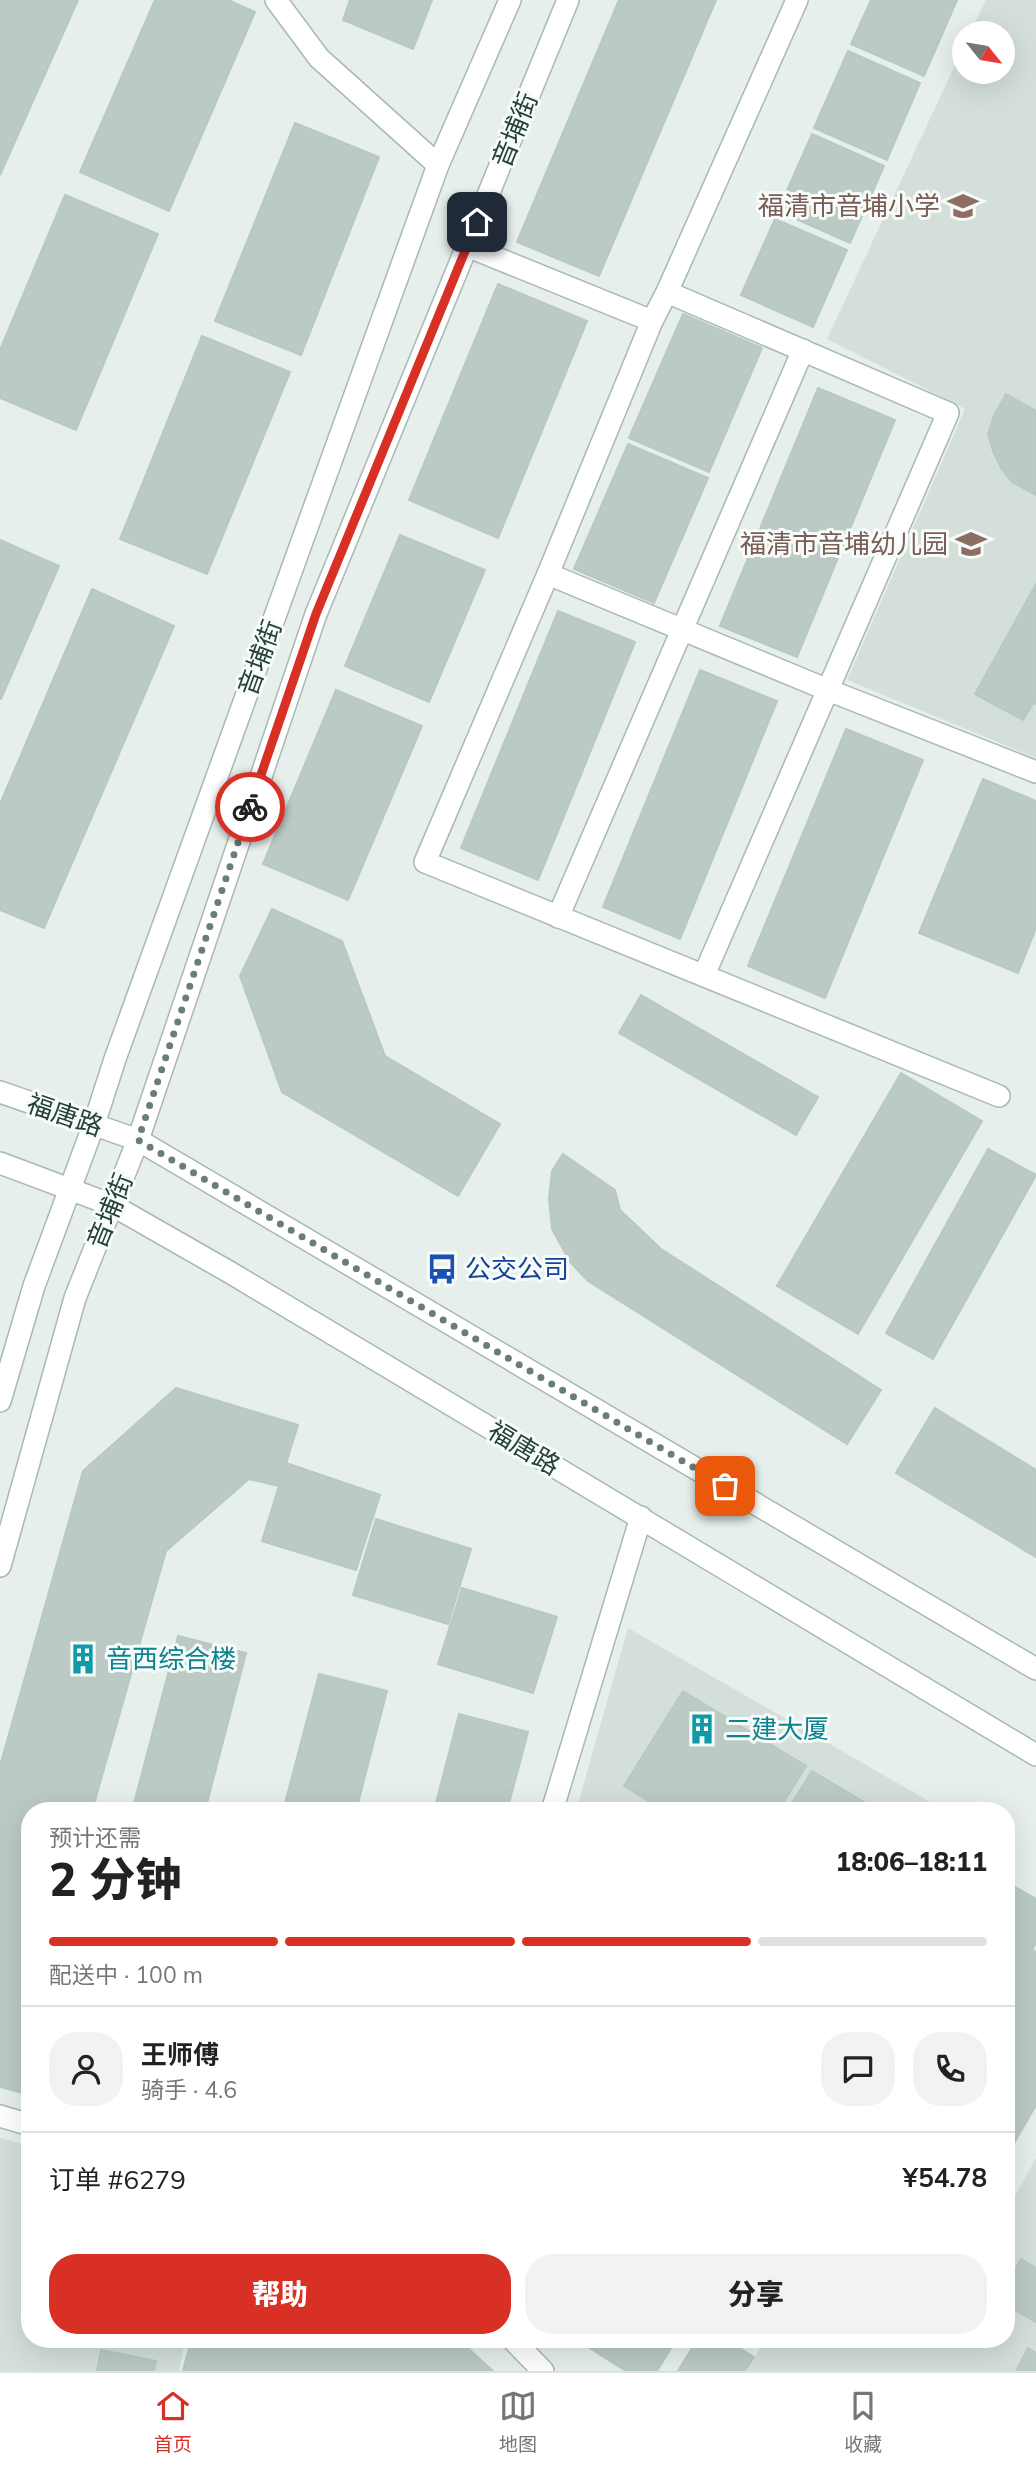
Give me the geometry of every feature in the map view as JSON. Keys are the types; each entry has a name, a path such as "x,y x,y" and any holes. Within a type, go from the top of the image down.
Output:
{"street":[{"path":"276,0 319,58 438,166"},
{"name":"音埔街","path":"0,1401 34,1286 71,1189 119,1046 438,166 510,0"},
{"name":"音埔街","path":"0,1566 75,1298 138,1140 316,614 568,0"},
{"path":"797,0 652,321 548,575 425,862 999,1096"},
{"path":"467,246 652,321"},
{"path":"667,292 948,413 704,975"},
{"path":"558,917 803,350"},
{"path":"548,575 1036,772"},
{"name":"福唐路","path":"0,1092 138,1140 1036,1669"},
{"name":"福唐路","path":"0,1163 113,1205 641,1517 1036,1755"},
{"path":"555,1802 641,1517"},
{"path":"0,2116 21,2122"},
{"path":"521,2348 543,2371"}],"shaded area":[{"path":"986,0 1036,0 1036,758 847,680 965,409 827,339 952,72 952,84 1015,84 1015,21 976,21"},
{"path":"628,1628 930,1802 579,1802"},
{"path":"0,2138 21,2144 21,2348 183,2348 179,2371 0,2371"},
{"path":"1036,2158 1036,2371 747,2371 760,2348 1015,2348 1015,2196"}],"building":[{"path":"0,0 78,0 0,175"},
{"path":"155,0 228,0 255,12 169,211 80,172"},
{"path":"350,0 432,0 413,49 343,20"},
{"path":"619,0 716,0 599,276 517,242"},
{"path":"871,0 957,0 924,76 851,44"},
{"path":"848,51 920,83 887,160 814,128"},
{"path":"295,123 379,157 301,355 215,321"},
{"path":"812,134 884,166 850,243 778,211"},
{"path":"65,195 158,234 76,430 0,398 0,350"},
{"path":"775,219 847,250 813,327 741,295"},
{"path":"498,284 587,321 498,538 409,500"},
{"path":"683,314 762,348 709,472 629,438"},
{"path":"202,336 290,372 207,574 120,539"},
{"path":"818,388 895,420 797,657 720,626"},
{"path":"1006,394 1036,411 1036,495 1012,482 993,451 988,434"},
{"path":"628,444 708,478 654,603 574,569"},
{"path":"400,535 485,570 429,702 345,666"},
{"path":"0,540 59,566 1,699 0,699"},
{"path":"1036,584 1036,704 1034,702 1023,720 975,694"},
{"path":"92,589 174,626 44,928 0,910 0,804"},
{"path":"558,611 635,642 538,880 461,848"},
{"path":"700,670 777,701 680,939 603,907"},
{"path":"336,690 422,726 348,900 263,864"},
{"path":"846,729 923,760 825,998 748,966"},
{"path":"983,779 1036,801 1036,928 1018,973 919,933"},
{"path":"272,909 342,941 385,1056 500,1124 458,1196 282,1092 240,976"},
{"path":"641,995 818,1097 796,1135 619,1033"},
{"path":"901,1073 982,1121 858,1334 777,1286"},
{"path":"988,1149 1036,1175 933,1359 886,1333"},
{"path":"563,1154 615,1190 620,1210 661,1249 881,1390 847,1444 588,1281 570,1262 552,1229 549,1199 552,1171"},
{"name":"音西综合楼","path":"176,1388 298,1425 279,1486 249,1479 166,1551 95,1802 21,1802 21,2093 0,2087 0,1766 83,1471"},
{"path":"935,1408 1036,1470 1036,1557 896,1473"},
{"path":"286,1463 380,1495 356,1570 262,1541"},
{"path":"376,1519 471,1549 448,1624 353,1595"},
{"path":"462,1588 557,1617 533,1693 438,1664"},
{"name":"音西综合楼","path":"178,1636 246,1653 207,1802 134,1802"},
{"path":"319,1674 387,1691 358,1802 285,1802"},
{"name":"二建大厦","path":"683,1691 806,1766 784,1802 650,1802 624,1786"},
{"path":"459,1714 528,1732 509,1802 436,1802"},
{"path":"812,1771 864,1802 793,1802"},
{"path":"1015,1887 1036,1899 1036,1943 1032,1950 1036,1952 1036,2105 1015,2141"},
{"path":"1021,2259 1036,2268 1036,2322 1015,2310 1015,2270"},
{"path":"189,2348 468,2348 493,2371 183,2371"},
{"path":"590,2348 671,2348 657,2371 626,2371"},
{"path":"692,2348 739,2348 754,2357 745,2371 678,2371"},
{"path":"1028,2348 1036,2353 1036,2371 1016,2371"},
{"path":"101,2350 156,2361 154,2371 97,2371"}],"way so far":[{"path":"250,807 138,1140 725,1486"}],"place":[{"name":"福清市音埔小学","path":"963,206"},
{"name":"福清市音埔幼儿园","path":"971,544"},
{"name":"公交公司","path":"442,1269"},
{"name":"音西综合楼","path":"83,1659"},
{"name":"二建大厦","path":"702,1729"}],"route":[{"path":"250,807 316,614 477,222"}]}
